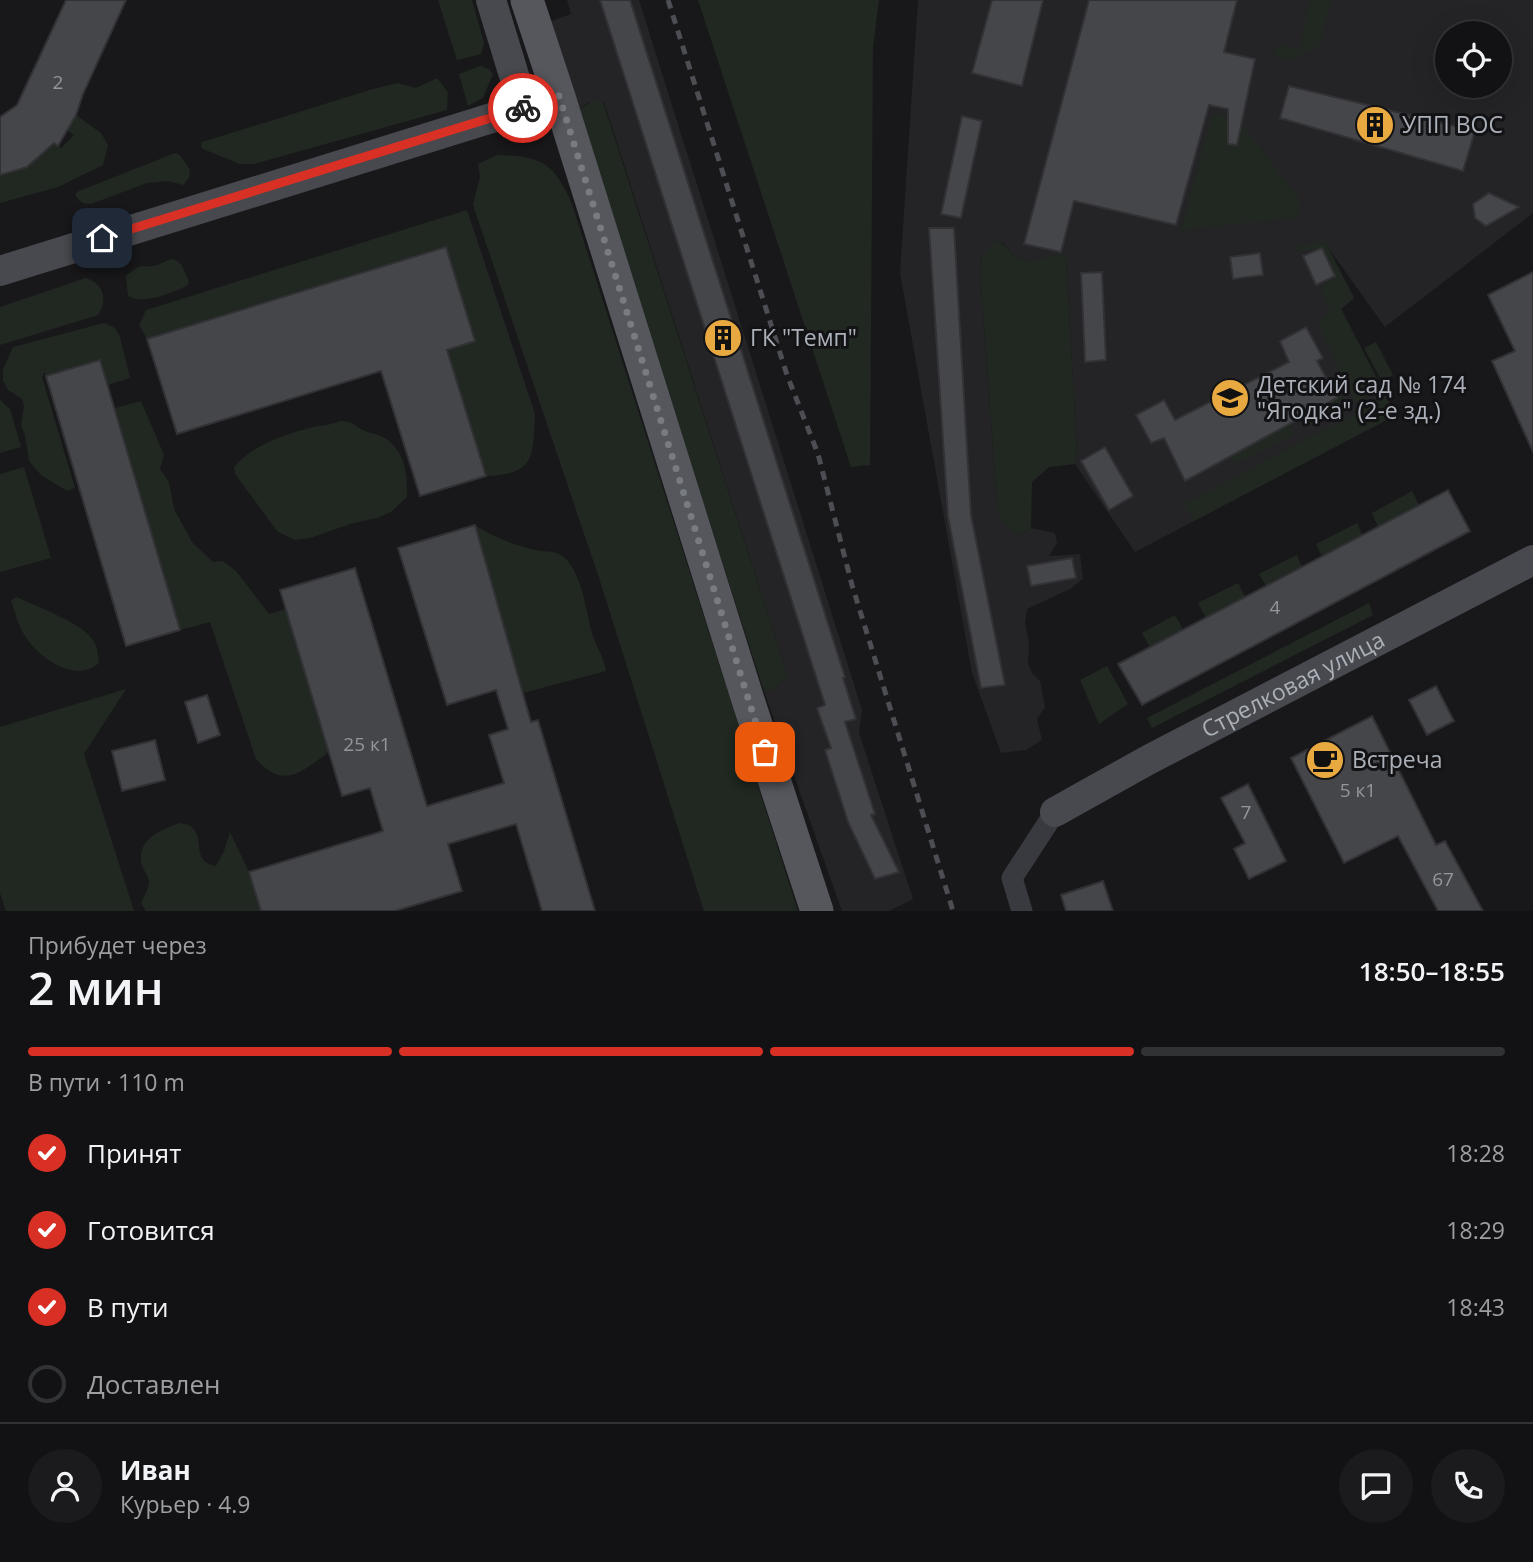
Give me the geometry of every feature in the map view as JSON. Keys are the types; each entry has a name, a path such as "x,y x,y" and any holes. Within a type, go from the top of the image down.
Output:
{"main road":[{"path":"491,0 524,108"},
{"path":"527,0 817,911"},
{"path":"0,271 559,96"},
{"name":"Стрелковая улица","path":"1055,812 1533,560"}],"street":[{"path":"1022,911 1012,878 1055,812"}],"shaded area":[{"path":"438,0 472,0 484,43 481,54 457,60"},
{"name":"ГК \"Темп\"","path":"567,0 639,0 862,710 859,733 913,899 889,911 842,911 765,694 787,674 604,102 587,103 580,109 549,22 571,14"},
{"path":"698,0 879,0 873,48 870,465 851,467"},
{"path":"918,0 1089,0 1024,244 1060,252 1126,0 1533,0 1533,213 1385,327 1329,249 1354,298 1341,309 1396,415 1135,552 1075,464 1077,451 1066,259 1025,261 1014,256 1002,242 982,256 980,271 1000,516 1015,533 1031,528 1055,533 1057,543 1049,556 1080,554 1083,579 1070,589 1027,609 1025,623 1029,643 1028,664 1040,681 1045,707 1037,719 1042,740 1026,750 1001,753 972,673 900,273"},
{"path":"1310,0 1331,0 1319,46 1294,59 1274,56 1279,44 1300,50"},
{"path":"480,66 489,69 493,74 483,98 468,106 459,74"},
{"path":"437,78 448,92 447,110 254,164 240,164 201,146 202,142 373,89 398,83 416,88"},
{"path":"595,99 603,102 787,674 765,694 638,301 580,109"},
{"path":"1212,114 1237,117 1300,200 1298,217 1181,230"},
{"path":"76,115 101,133 108,145 103,165 58,187 0,203 0,176 27,167 54,143 61,148 74,135 67,130"},
{"path":"175,153 180,155 190,170 189,178 183,185 168,181 147,183 91,204 81,202 75,194 79,191"},
{"path":"497,155 525,157 544,164 559,179 572,204 798,911 704,911 600,581 473,205 480,177 478,164"},
{"path":"467,210 535,414 532,452 523,467 514,472 486,476 447,350 475,341 446,247 147,339 139,325 146,310"},
{"path":"995,240 1023,260 1036,260 1061,252 1066,259 1077,451 1075,464 1049,467 1032,482 1031,528 1022,533 1015,533 1000,517 997,503 980,270 982,256"},
{"path":"1325,242 1354,298 1341,309 1382,389 1355,403 1318,324 1330,310 1321,289 1335,276 1322,248 1300,251 1299,245"},
{"path":"174,259 181,264 189,281 188,285 150,299 128,296 126,276 132,271"},
{"path":"86,278 97,284 102,293 103,304 98,315 0,345 0,307"},
{"path":"104,323 115,328 120,337 130,378 108,385 100,360 46,376 45,372 42,377 75,488 67,491 41,475 29,461 21,425 24,406 22,399 8,390 3,380 3,369 13,347"},
{"path":"1376,342 1393,375 1382,381 1364,348"},
{"path":"1342,395 1345,409 1306,428 1300,418"},
{"path":"1386,397 1396,415 1194,521 1184,504"},
{"path":"0,400 10,409 21,447 0,453"},
{"path":"141,401 164,455 160,469 169,482 174,509 192,542 213,562 223,561 236,571 269,614 286,609 329,752 292,775 275,774 256,759 210,622 180,630 115,408"},
{"path":"340,421 352,423 381,436 395,447 405,470 407,497 391,512 377,518 295,540 277,531 235,474 234,467 250,452 270,441"},
{"path":"1289,424 1293,435 1235,464 1230,456"},
{"path":"24,467 51,558 0,572 0,474"},
{"path":"1412,491 1419,505 1378,527 1372,513"},
{"path":"1357,523 1362,535 1322,556 1316,544"},
{"path":"475,525 512,543 558,553 568,561 578,579 591,630 606,671 523,693"},
{"path":"1297,555 1302,567 1266,586 1259,574"},
{"path":"1238,583 1245,597 1206,618 1198,603"},
{"path":"17,597 80,628 95,644 99,663 90,669 79,671 58,666 48,660 25,636 11,600"},
{"path":"1369,603 1373,615 1152,728 1147,718"},
{"path":"1175,615 1183,629 1150,647 1142,633"},
{"path":"1107,666 1128,704 1099,724 1080,680"},
{"path":"126,689 84,754 134,911 6,911 0,893 0,727"},
{"path":"179,823 190,825 196,832 202,857 207,863 216,866 230,832 249,872 261,911 146,911 141,903 149,881 141,863 141,852 153,836"}],"building":[{"path":"66,0 126,0 76,115 58,146 54,143 27,167 0,175 0,117 17,105"},
{"name":"ГК \"Темп\"","path":"600,0 630,0 845,677 843,678 856,719 845,722 875,814 871,815 899,872 875,879 848,822 825,750 831,748 817,708 825,705"},
{"path":"992,0 1043,0 1022,86 972,73"},
{"path":"1089,0 1237,0 1224,52 1255,59 1237,145 1228,144 1228,109 1209,105 1176,225 1074,201 1061,252 1024,244"},
{"name":"УПП ВОС","path":"1289,86 1475,131 1463,171 1280,118"},
{"path":"962,116 982,121 961,218 941,214"},
{"path":"1489,193 1519,207 1486,226 1475,218 1473,204"},
{"path":"929,228 954,228 971,515 1005,685 981,688 948,517"},
{"path":"446,247 475,341 447,350 486,476 420,496 381,371 177,434 147,339"},
{"path":"1322,248 1335,276 1316,285 1303,256"},
{"path":"1260,253 1263,275 1233,279 1230,257"},
{"path":"1102,272 1106,360 1085,362 1081,273"},
{"path":"1533,272 1533,452 1492,361 1515,351 1488,295"},
{"path":"1306,327 1323,358 1317,361 1337,398 1185,481 1164,438 1151,443 1136,415 1164,400 1175,420 1289,362 1280,341"},
{"path":"100,360 180,630 126,646 46,376"},
{"path":"1105,447 1133,496 1109,510 1081,461"},
{"path":"1448,490 1470,531 1142,705 1118,664"},
{"path":"475,525 531,722 538,720 595,911 542,911 516,824 448,844 462,891 395,911 261,911 249,872 383,831 370,788 342,796 280,590 355,568 427,806 504,783 489,735 508,729 496,690 447,705 398,548"},
{"path":"1072,558 1076,578 1031,586 1027,566"},
{"path":"1436,686 1454,721 1427,735 1409,700"},
{"path":"207,695 220,735 198,743 185,702"},
{"path":"1372,716 1436,845 1445,841 1483,911 1438,911 1398,836 1344,863 1291,758"},
{"path":"155,740 165,780 122,791 112,751"},
{"path":"1248,784 1286,861 1249,879 1234,849 1245,843 1221,798"},
{"path":"1103,881 1113,911 1066,911 1061,895"}],"railway":[{"path":"668,0 787,375 818,454 852,585 953,911"}],"way so far":[{"path":"523,108 559,96 765,752"}],"place":[{"name":"УПП ВОС","path":"1375,125"},
{"name":"ГК \"Темп\"","path":"723,338"},
{"name":"Детский сад № 174 \"Ягодка\" (2-е зд.)","path":"1230,398"},
{"name":"Встреча","path":"1325,760"}],"route":[{"path":"102,238 523,108"}]}
